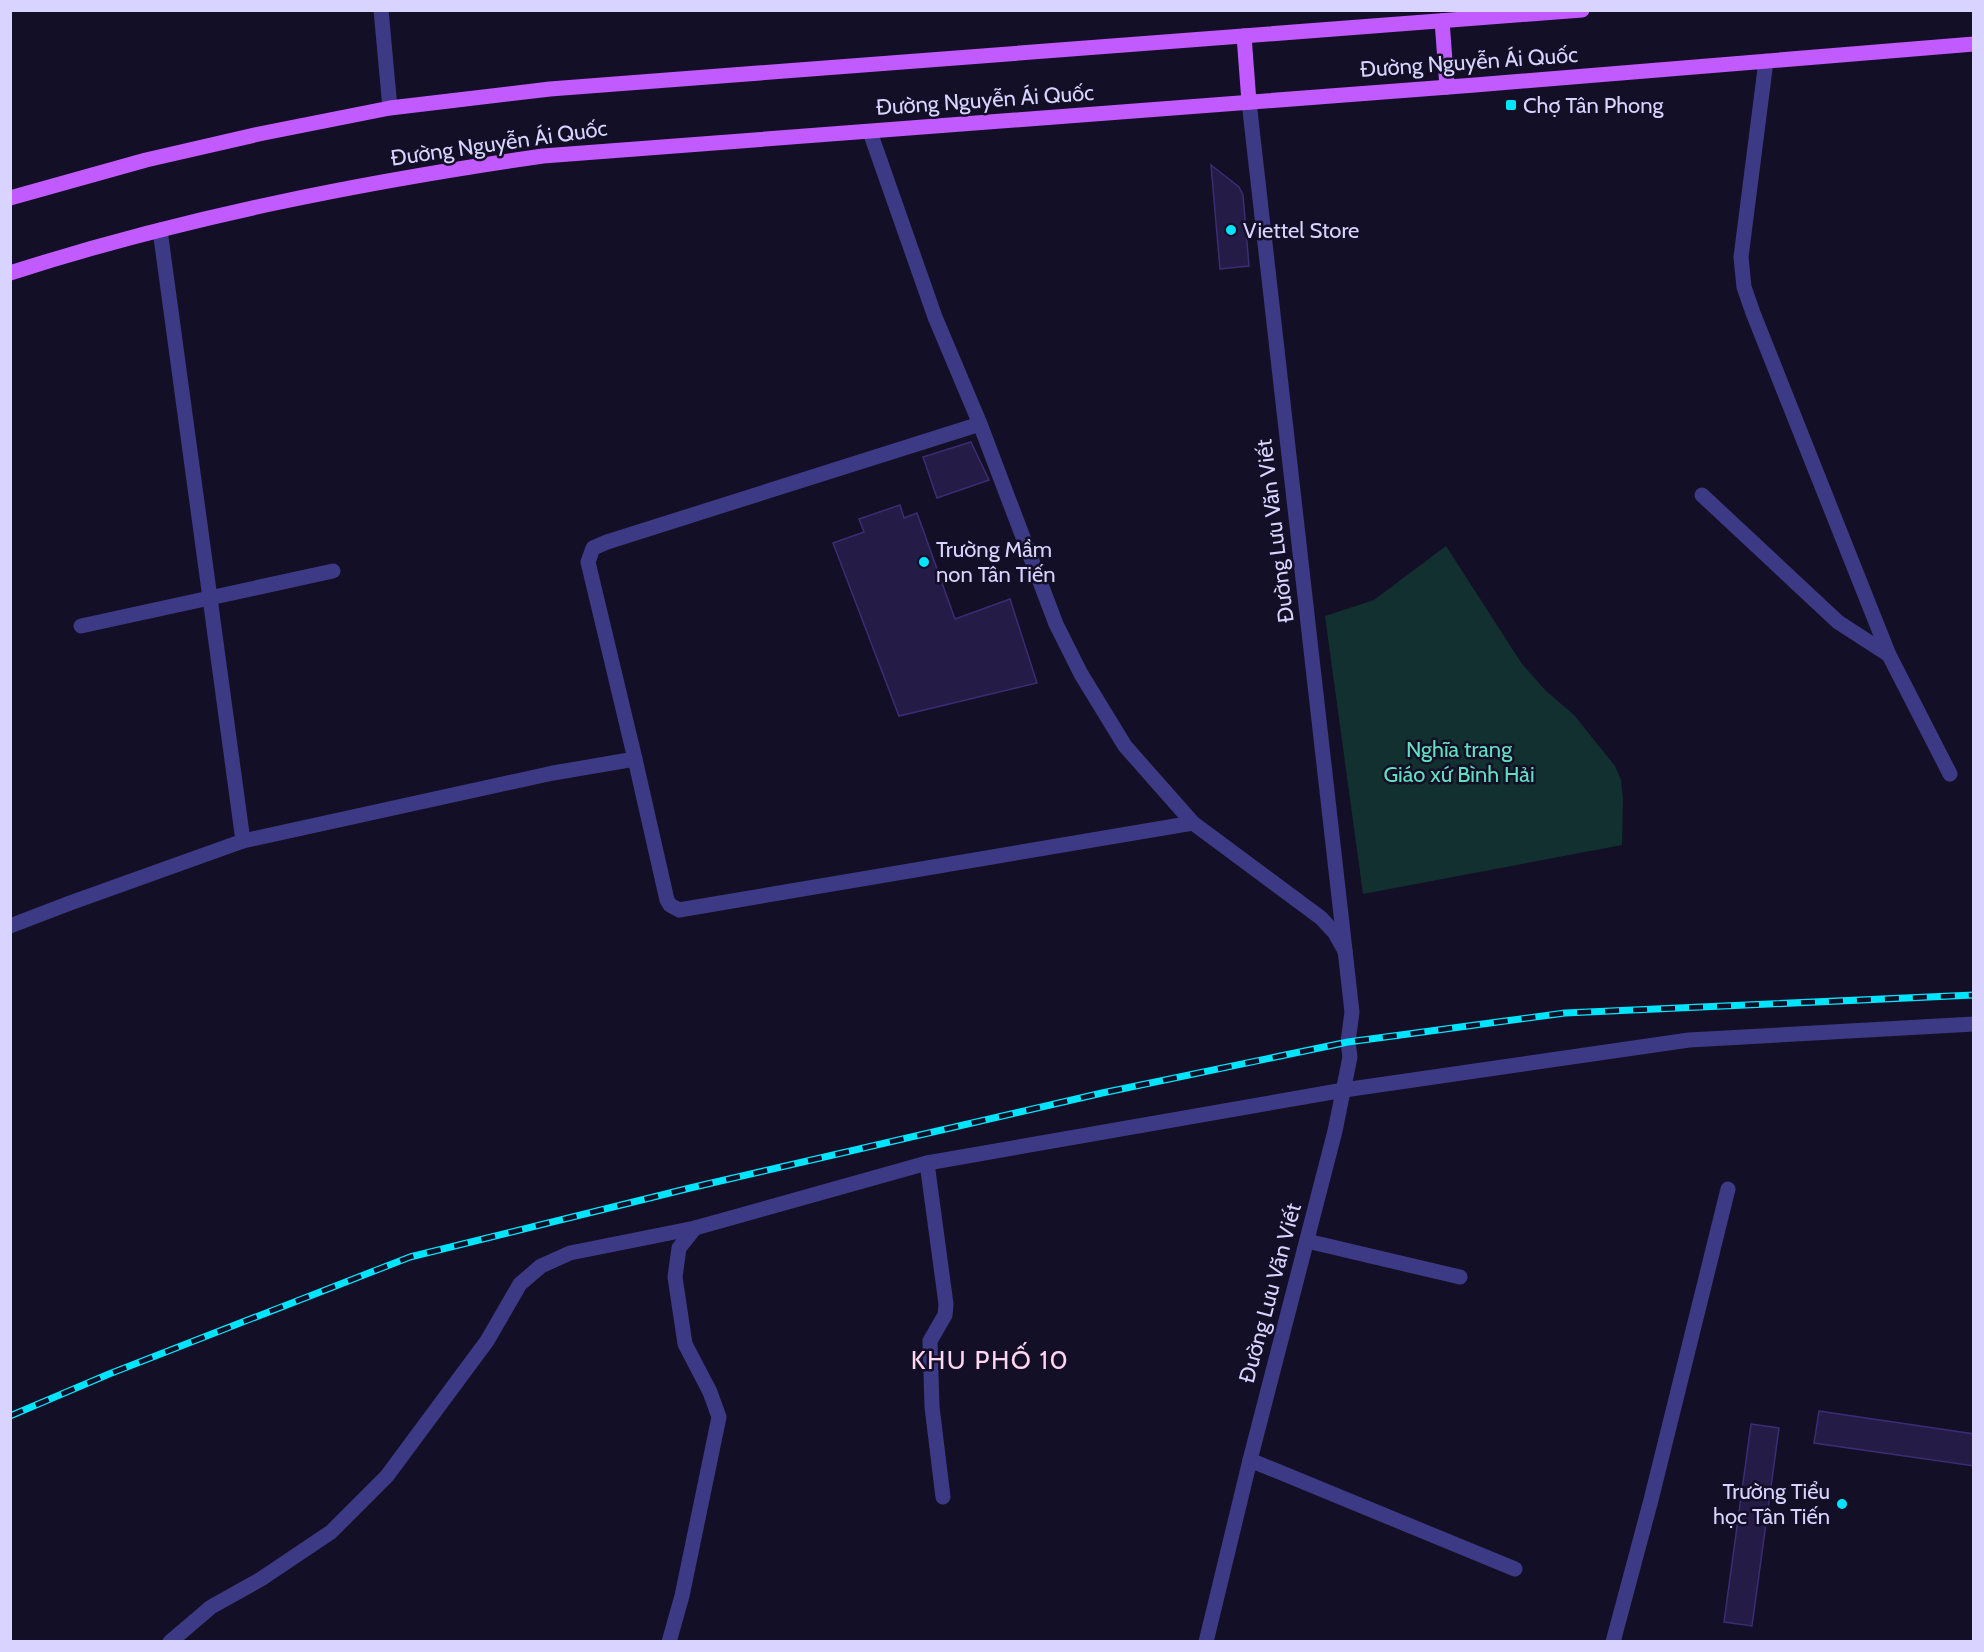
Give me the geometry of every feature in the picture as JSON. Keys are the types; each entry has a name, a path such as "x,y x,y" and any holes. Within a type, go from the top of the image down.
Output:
{"main road":[{"name":"Đường Nguyễn Ái Quốc","path":"10,198 201,146 390,108 550,89 1244,36 1441,16 1582,10"},
{"path":"1441,16 1447,87"},
{"path":"1244,36 1249,102"},
{"name":"Đường Nguyễn Ái Quốc","path":"10,273 99,246 278,201 402,177 543,156 1974,44"}],"street":[{"path":"381,10 390,108"},
{"path":"1766,61 1741,257 1744,287 1889,656 1950,774"},
{"name":"Đường Lưu Văn Viết","path":"1206,1641 1250,1460 1334,1140 1350,1057 1348,1042 1352,1012 1249,102"},
{"name":"Đường Lưu Văn Viết","path":"870,132 935,317 980,424 1056,624 1081,674 1125,746 1193,823 1321,918 1335,933 1347,954"},
{"path":"160,230 243,841"},
{"path":"980,424 593,548 588,562 667,900 670,905 679,910 1193,823"},
{"path":"1702,495 1838,622 1889,656"},
{"path":"81,626 333,571"},
{"path":"10,927 243,841 541,776 635,759"},
{"path":"170,1641 211,1607 261,1579 331,1532 387,1476 487,1341 520,1284 541,1266 570,1253 695,1228 927,1162 1344,1090 1689,1040 1974,1024"},
{"path":"927,1162 946,1304 945,1315 930,1341 932,1407 943,1497"},
{"path":"1613,1641 1651,1500 1728,1189"},
{"path":"669,1641 682,1596 719,1417 710,1392 685,1344 675,1277 679,1248 695,1228"},
{"path":"1307,1242 1460,1277"},
{"path":"1250,1460 1515,1569"}],"green space":[{"name":"Nghĩa trang Giáo xứ Bình Hải","path":"1446,546 1522,664 1546,691 1574,715 1615,766 1621,780 1623,799 1622,845 1363,894 1325,616 1374,600"}],"building":[{"name":"Viettel Store","path":"1211,165 1239,187 1243,195 1249,266 1220,269"},
{"path":"971,442 989,480 937,498 923,457"},
{"path":"900,505 904,518 917,513 955,619 1010,599 1037,683 899,716 833,543 864,532 859,519"},
{"path":"1819,1411 1974,1434 1974,1466 1814,1443"},
{"path":"1751,1424 1779,1428 1752,1626 1724,1622"}],"railway":[{"path":"10,1416 109,1374 410,1257 690,1188 1102,1093 1348,1042 1565,1013 1974,995"}],"place":[{"name":"Chợ Tân Phong","path":"1511,105"},
{"name":"Viettel Store","path":"1231,230"},
{"name":"Trường Mầm non Tân Tiến","path":"924,562"},
{"name":"Trường Tiểu học Tân Tiến","path":"1842,1504"}],"district":[{"name":"KHU PHỐ 10","path":"990,1360"}]}
